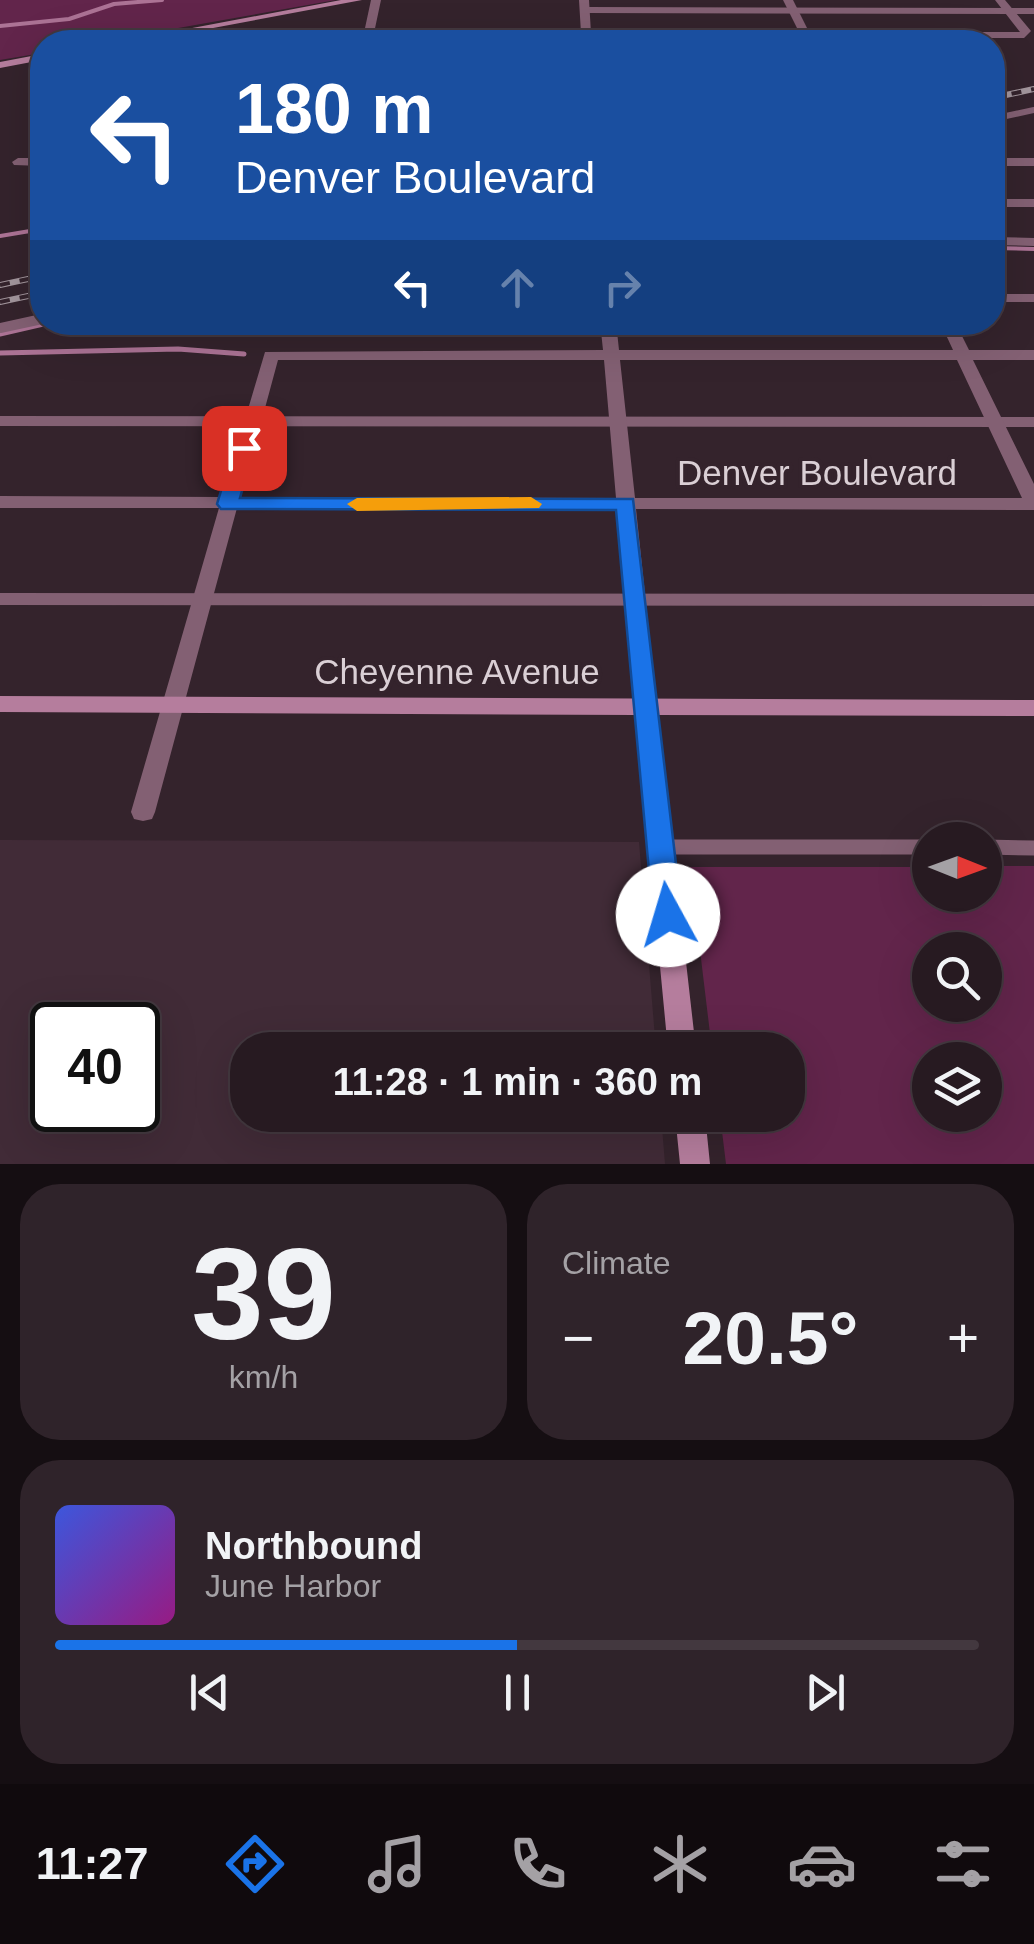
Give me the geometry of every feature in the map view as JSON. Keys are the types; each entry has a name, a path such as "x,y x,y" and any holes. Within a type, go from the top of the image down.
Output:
{"street":[{"path":"190,30 357,0"},
{"path":"370,30 376,0"},
{"path":"1000,0 1026,31 1024,35 1005,35"},
{"path":"585,5 586,30"},
{"path":"790,5 802,30"},
{"path":"0,65 30,59"},
{"path":"18,162 30,162"},
{"path":"1005,162 1034,162"},
{"path":"610,335 680,1032"},
{"path":"953,335 1034,504"},
{"path":"143,812 271,355 1034,355"},
{"name":"Denver Boulevard","path":"0,502 1034,504"},
{"name":"Cheyenne Avenue","path":"0,704 1034,708"},
{"path":"692,1132 695,1164"}],"lane":[{"path":"585,5 1034,10"},
{"path":"1005,117 1034,110"},
{"path":"1005,203 1034,203"},
{"path":"1005,241 1034,242"},
{"path":"1005,298 1034,298"},
{"path":"0,328 30,322"},
{"path":"0,421 1034,422"},
{"path":"0,599 1034,600"},
{"path":"660,847 912,848"},
{"path":"1002,848 1034,848"}],"shaded area":[{"path":"0,0 336,0 167,30 30,30 30,55 0,60"},
{"path":"0,840 639,842 655,1032 230,1032 230,1132 662,1132 665,1164 0,1164"},
{"path":"1002,866 1034,866 1034,1164 726,1164 722,1132 805,1132 805,1032 710,1032 690,867 912,867 912,912 1002,912"}],"waterway":[{"path":"0,26 69,19 114,4 162,0"},
{"path":"0,236 30,231"},
{"path":"1005,248 1034,249"},
{"path":"0,334 30,327"},
{"path":"0,353 178,349 244,354"}],"railway":[{"path":"1005,95 1034,89"},
{"path":"0,285 30,279"},
{"path":"0,302 30,296"}],"slow traffic":[{"path":"357,504 531,504"}],"route":[{"path":"244,448 228,504 626,504 668,915"}]}
